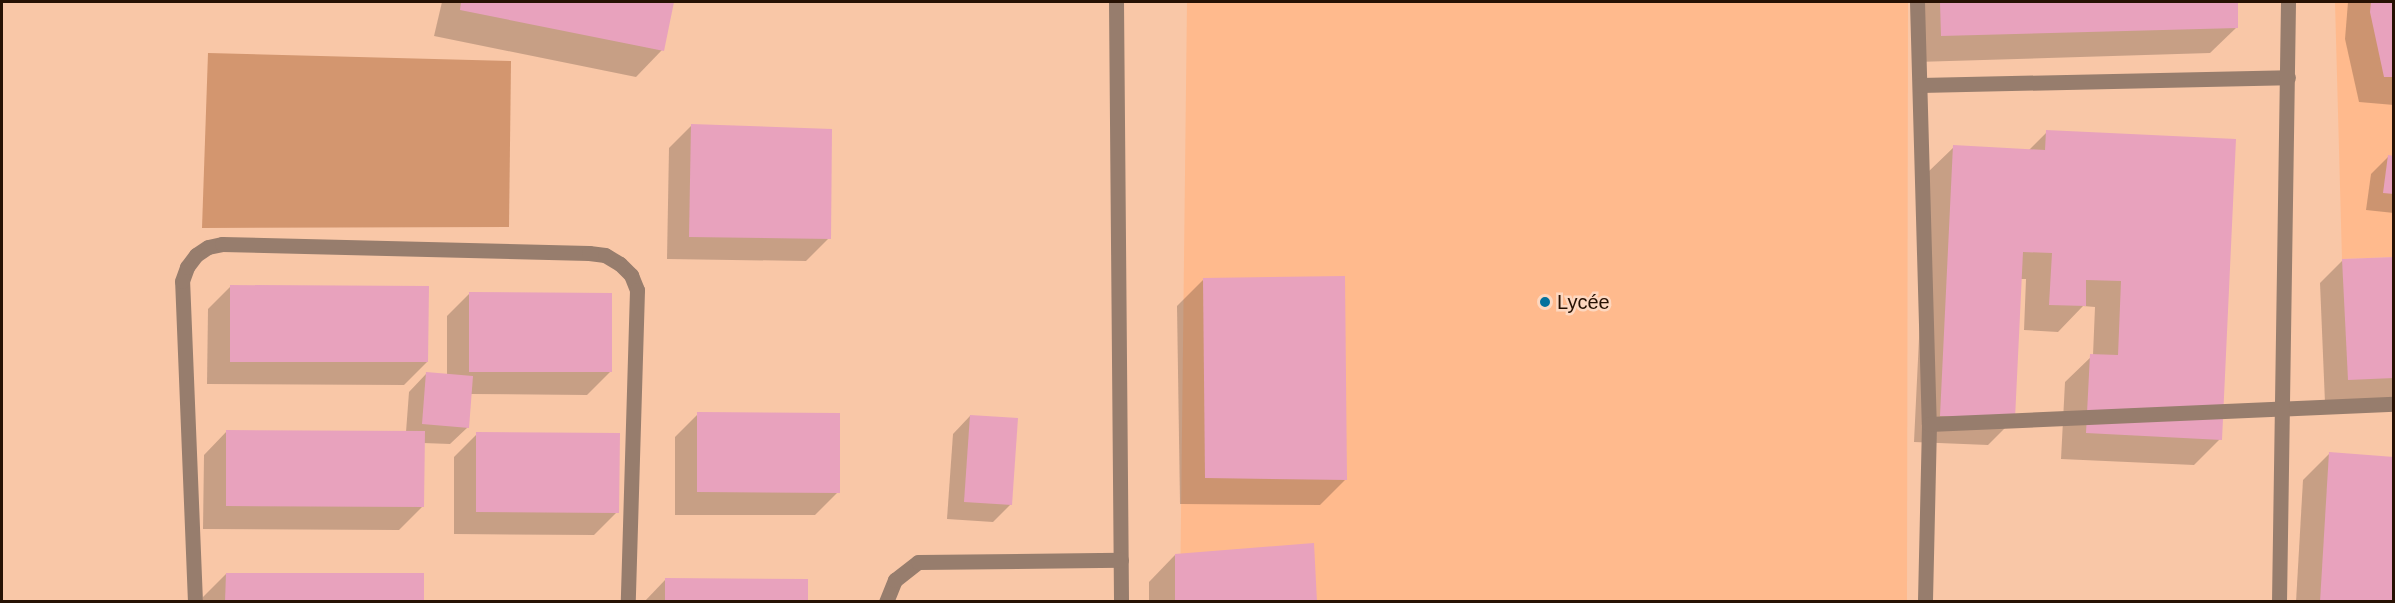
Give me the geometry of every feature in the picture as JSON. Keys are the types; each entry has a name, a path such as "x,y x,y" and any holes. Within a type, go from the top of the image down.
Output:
{"street":[{"path":"1116,2 1121,602"},
{"path":"1917,2 1929,424 1925,602"},
{"path":"2279,602 2288,2"},
{"path":"1920,85 2288,77"},
{"path":"195,602 182,281 187,267 196,255 208,247 222,244 589,253 605,255 620,264 631,275 637,291 628,602"},
{"path":"1929,424 2282,411 2394,404"},
{"path":"886,602 895,580 918,562 1121,560"}],"shaded area":[{"name":"Lycée","path":"1187,2 1908,2 1907,601 1180,602"},
{"path":"2335,2 2393,2 2393,257 2342,259"},
{"path":"208,53 511,61 509,227 202,228"}],"building":[{"path":"461,2 674,2 664,51 460,10"},
{"path":"1940,2 2238,2 2238,28 1941,36"},
{"path":"2371,2 2394,2 2394,77 2384,77 2370,12"},
{"path":"691,124 832,129 831,239 689,237"},
{"path":"2046,130 2236,139 2222,440 2086,433 2090,354 2118,355 2121,281 2086,280 2086,306 2049,305 2052,253 2023,252 2015,419 1940,416 1953,145 2045,150"},
{"path":"2388,155 2394,156 2394,194 2383,193"},
{"path":"2394,257 2394,378 2348,380 2342,259"},
{"path":"1345,276 1347,480 1205,478 1203,278"},
{"path":"230,285 429,286 428,362 230,362"},
{"path":"469,292 612,293 612,372 469,372"},
{"path":"426,372 473,376 469,428 422,424"},
{"path":"697,412 840,413 840,493 697,492"},
{"path":"970,415 1018,418 1012,505 964,502"},
{"path":"226,430 425,431 424,507 226,506"},
{"path":"476,432 620,433 619,513 476,512"},
{"path":"2329,452 2394,457 2394,602 2320,602"},
{"path":"1314,543 1317,602 1175,602 1175,554"},
{"path":"226,573 424,573 424,602 225,602"},
{"path":"665,578 808,579 808,602 665,602"}],"place":[{"name":"Lycée","path":"1545,302"}]}
